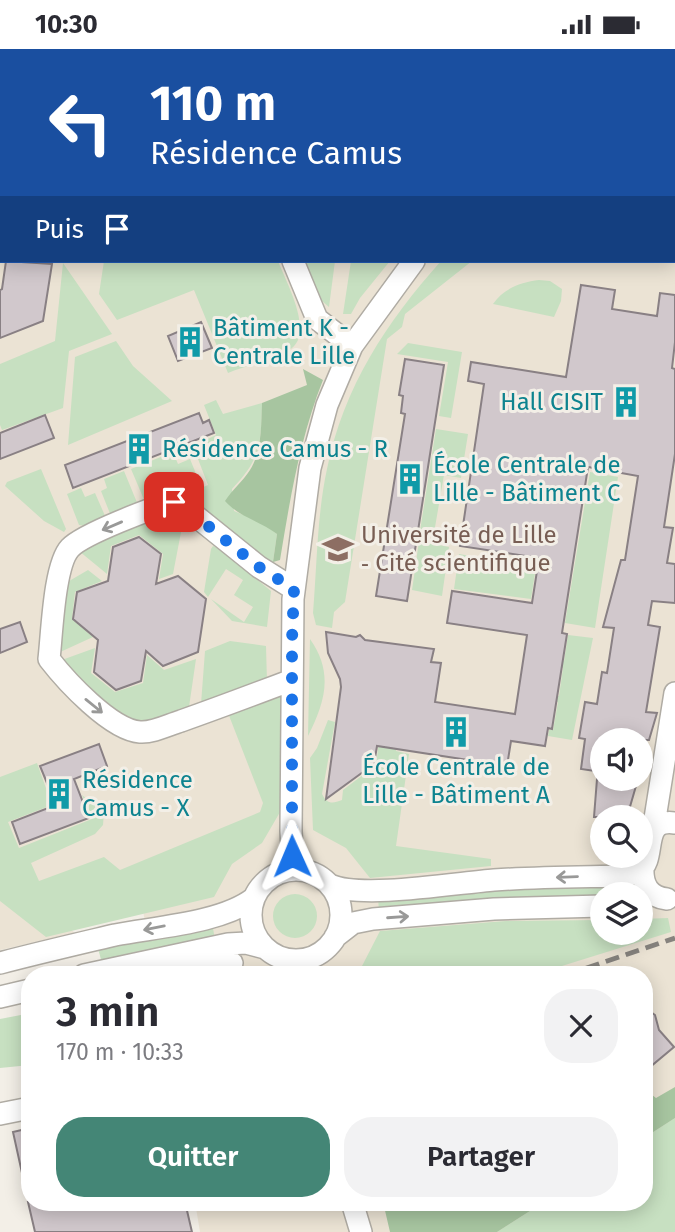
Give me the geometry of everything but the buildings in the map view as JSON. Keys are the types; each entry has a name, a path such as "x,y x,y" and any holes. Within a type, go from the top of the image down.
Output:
{"street":[{"path":"294,263 317,319 352,346"},
{"path":"293,870 291,831 294,589 310,468 327,405 352,346 413,263"},
{"path":"292,680 193,717 151,731 137,732 120,724 72,688 49,659 58,575 69,548 86,537 167,503 174,502 187,509 259,567 294,589"},
{"path":"653,831 675,692"},
{"path":"653,831 664,823 675,823"},
{"path":"288,966 258,940 252,925 251,909 258,889 269,878 293,870 313,873 330,885 346,891 374,891 497,880 623,876 639,872 642,868"},
{"path":"643,868 648,890 657,898 671,896"},
{"path":"126,966 228,944 246,943 300,959 328,945 340,923 338,898 330,885"},
{"path":"653,901 671,896"},
{"path":"0,963 117,935 221,915 238,909 254,898"},
{"path":"314,966 316,958 353,923 494,909 590,906"},
{"path":"217,966 232,963"},
{"path":"0,997 21,992"},
{"path":"0,1114 21,1110"},
{"path":"355,1211 361,1232"}],"shaded area":[{"name":"Université de Lille ‐ Cité scientifique","path":"0,263 675,263 675,1232 200,1232 196,1211 653,1211 653,966 152,966 140,893 50,912 75,933 0,950"}],"green space":[{"path":"63,263 112,334 69,351 63,408 2,430 0,364 55,341"},
{"path":"104,263 279,263 297,308 300,333 297,343 282,354 228,373 194,290 117,320 99,294"},
{"path":"306,263 335,263 329,307 322,301"},
{"path":"351,263 388,263 360,298 351,314 343,314"},
{"path":"439,263 469,263 405,314 402,327 387,339 345,602 334,612 332,628 316,625 313,613 321,504 335,439 344,410 370,357 421,284"},
{"path":"539,280 550,281 562,289 561,301 554,317 493,304 513,287"},
{"path":"116,341 133,366 172,401 68,445 75,357"},
{"path":"408,343 462,352 451,418 439,416 448,362 397,354"},
{"path":"303,369 323,380 302,446 280,560 273,562 277,534 225,501 254,463 260,438 262,403 307,385"},
{"path":"216,400 223,414 262,403 258,450 249,469 232,489 234,511 263,523 277,534 273,562 267,563 194,505 190,493 208,485 193,446 216,435 204,405"},
{"path":"436,429 468,434 461,478 444,475 434,533 420,531"},
{"path":"173,452 178,464 190,459 199,481 145,502 131,469"},
{"path":"41,469 66,529 64,532 44,521 5,486 7,482"},
{"path":"124,471 138,505 111,516 101,491 107,488 104,479"},
{"path":"590,472 618,477 595,628 565,623"},
{"path":"81,488 85,497 95,493 106,518 85,526 79,525 67,494"},
{"path":"166,514 176,517 182,527 173,574 159,579 163,554 139,535 111,546 107,574 79,551 89,544"},
{"path":"419,541 449,547 442,596 412,590"},
{"path":"213,546 271,591 267,627 232,621 211,599 244,622 253,607 234,595 243,580 226,569 208,597 204,592"},
{"path":"459,554 536,567 531,599 454,589"},
{"path":"88,570 102,581 75,592 72,619 93,637 58,653 64,584"},
{"path":"568,635 593,638 572,740 548,736 549,730 553,730 558,702 553,701 554,695 559,696 563,668 558,666 560,660 564,661"},
{"path":"310,639 322,664 324,687 319,711 308,736"},
{"path":"230,641 266,646 267,682 201,704 205,651"},
{"path":"95,648 91,673 115,692 143,683 147,655 164,670 196,659 189,707 145,724 130,721 60,664 59,661"},
{"path":"281,691 283,807 262,843 232,864 214,897 46,937 0,901 0,777 37,763 52,805 8,822 19,848 92,819 82,795 104,812 103,825 95,834 31,863 39,881 104,857 120,870 260,812 263,803 228,713"},
{"path":"404,695 396,751 409,754 396,846 491,859 491,866 370,878 346,848 313,830 310,758 328,720 335,722 322,794 326,800 333,802 342,800 343,790 376,765 383,710"},
{"path":"590,884 590,900 379,912 378,897"},
{"path":"295,894 304,895 311,900 316,907 316,925 311,932 304,937 295,938 286,937 279,932 274,925 273,916 274,907 279,900 286,895"},
{"path":"668,918 671,932 653,938 653,919"},
{"path":"590,920 590,945 629,945 562,966 362,966 380,931 506,921"},
{"path":"212,922 215,940 102,963 97,945"},
{"path":"21,1015 21,1066 0,1068 0,1019"},
{"path":"675,1087 675,1118 653,1132 653,1096 656,1098"},
{"path":"675,1118 675,1232 497,1232 530,1211 653,1211 653,1132"},
{"path":"385,1211 530,1211 497,1232 390,1232"}],"railway":[{"path":"593,966 675,938"}],"place":[{"name":"Bâtiment K - Centrale Lille","path":"190,342"},
{"name":"Hall CISIT","path":"626,402"},
{"name":"Résidence Camus - R","path":"139,449"},
{"name":"École Centrale de Lille - Bâtiment C","path":"410,479"},
{"name":"Université de Lille ‐ Cité scientifique","path":"338,549"},
{"name":"École Centrale de Lille - Bâtiment A","path":"456,732"},
{"name":"Résidence Camus - X","path":"59,794"}],"route":[{"path":"174,502 187,509 259,567 294,589 292,856"}]}
